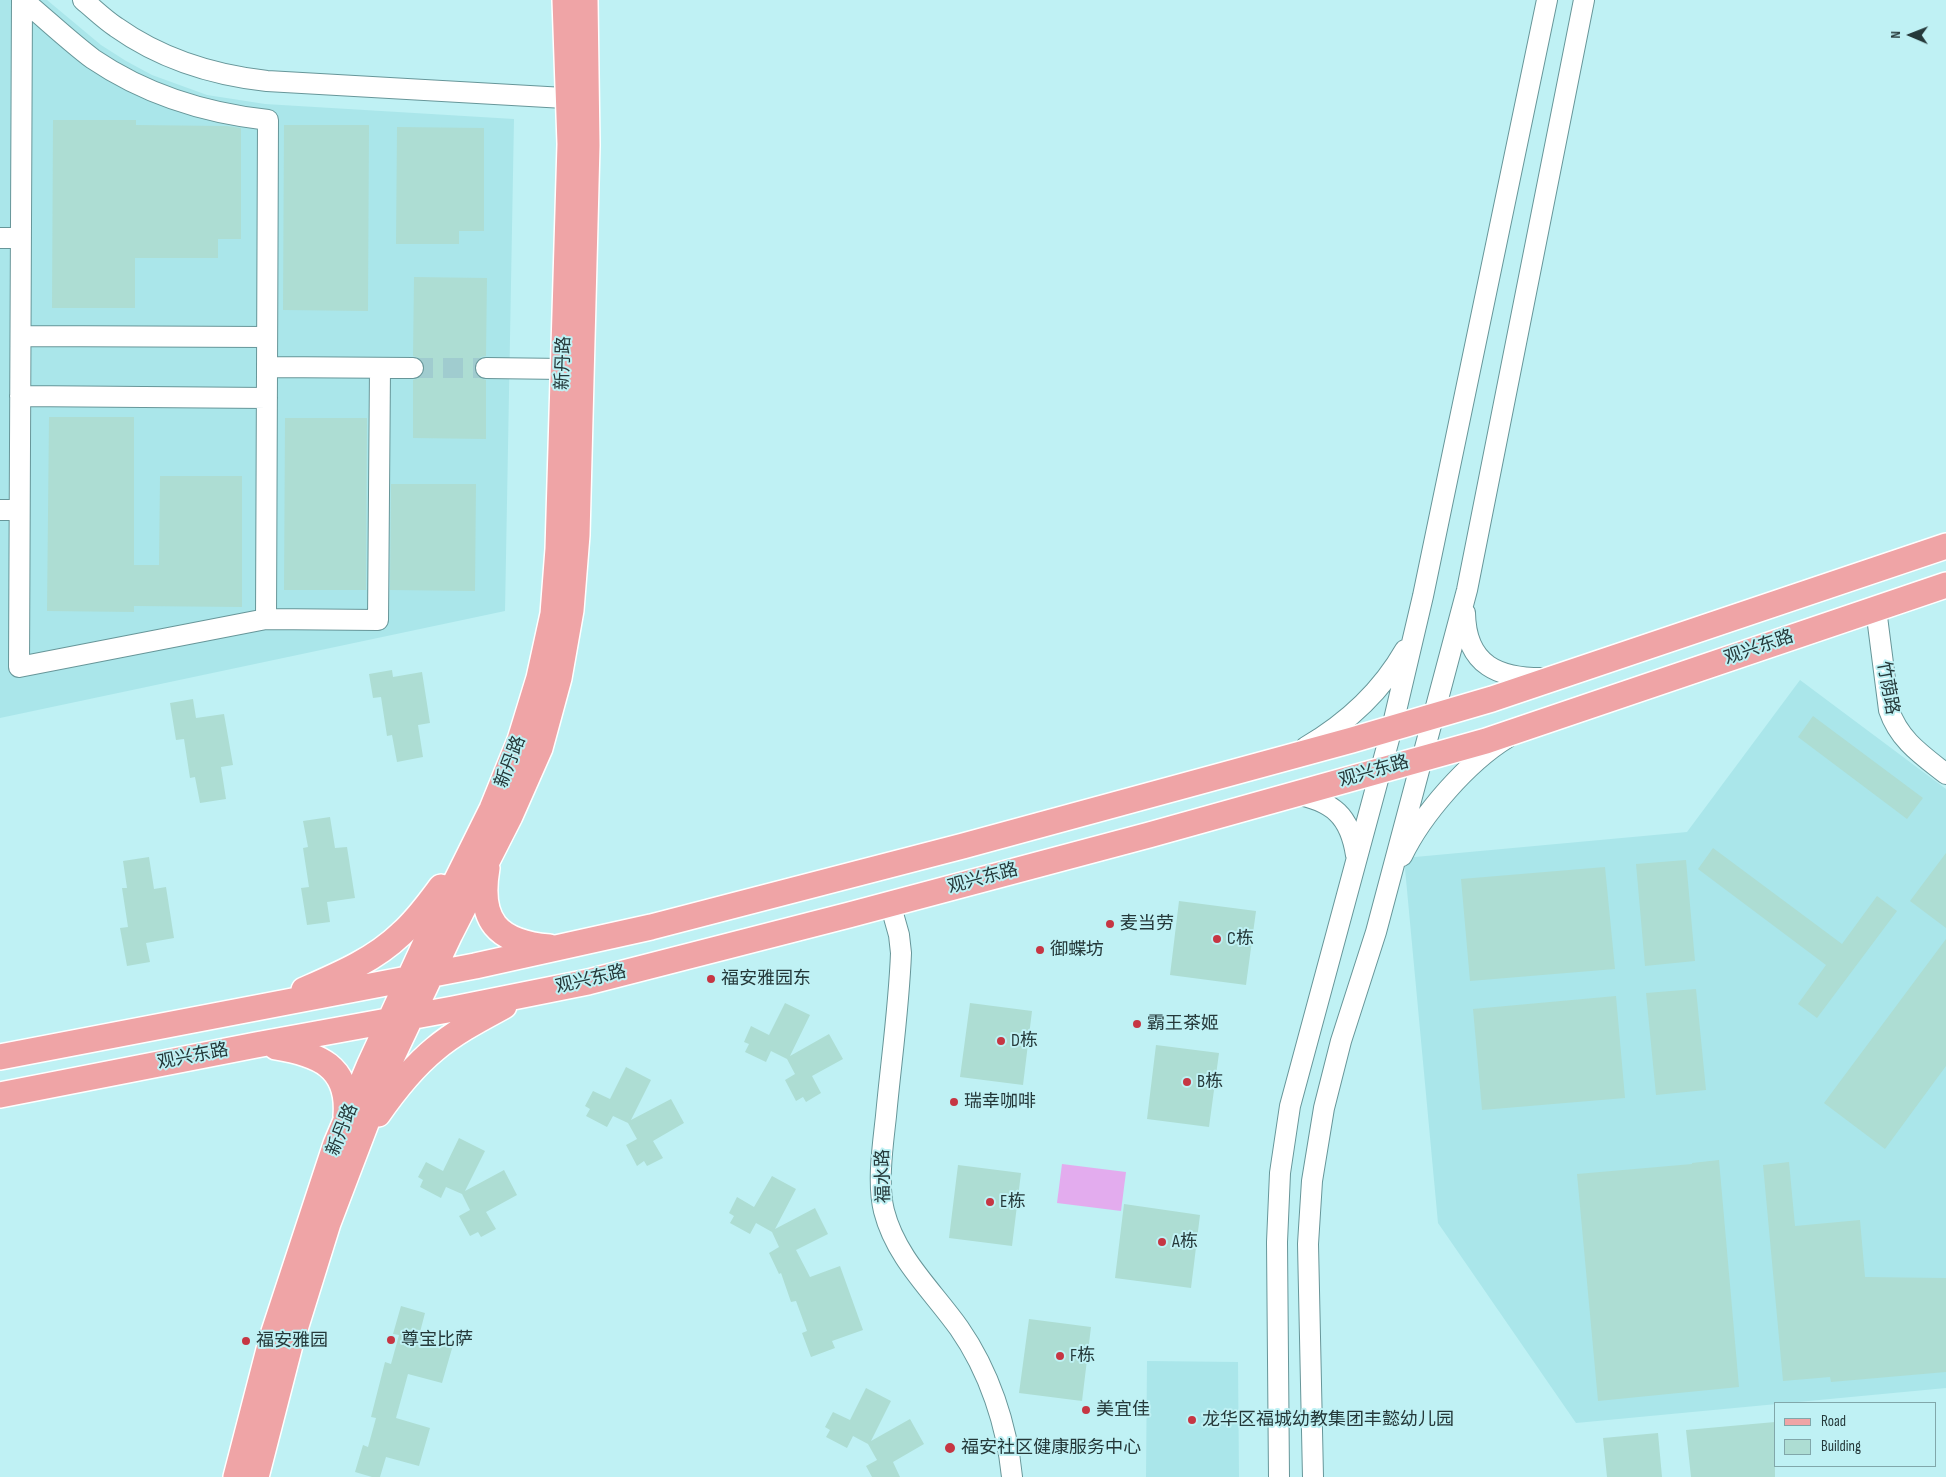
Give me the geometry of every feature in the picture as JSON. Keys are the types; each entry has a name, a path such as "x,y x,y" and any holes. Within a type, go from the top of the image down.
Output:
{"main road":[{"name":"新丹路","path":"420,977 510,816 540,748 559,678 571,610 577,535 585,269 577,99 565,0"},
{"name":"新丹路","path":"236,1477 272,1338 336,1144 345,1122 400,1020 420,977 520,740 539,678 553,614 558,549 570,144 577,99 585,0"},
{"name":"观兴东路","path":"0,1057 420,977 559,948 744,904 1290,757 1492,699 1946,546"},
{"name":"观兴东路","path":"0,1095 256,1045 400,1020 597,980 890,904 1486,741 1946,585"},
{"path":"261,1008 325,981 366,961 396,939 414,921 437,892 492,809"},
{"path":"489,856 485,884 486,906 488,916 493,925 501,932 518,940 530,944 559,948"},
{"path":"355,1152 385,1104 412,1072 434,1050 476,1022 531,994"},
{"name":"新丹路","path":"256,1477 292,1337 328,1223 389,1063 400,1020"},
{"path":"256,1045 309,1054 329,1065 337,1074 346,1095 345,1122"}],"street":[{"path":"23,0 20,396 10,510 19,667 266,619 378,620 380,368"},
{"path":"23,0 92,58 118,75 174,101 234,116 268,120 266,619"},
{"path":"83,0 115,26 162,54 187,64 240,78 577,99"},
{"path":"1279,1477 1277,1242 1280,1173 1290,1106 1392,728 1414,636 1547,0"},
{"path":"1313,1477 1308,1244 1312,1181 1324,1108 1341,1041 1376,932 1467,590 1584,0"},
{"path":"0,238 21,238"},
{"path":"20,336 267,337"},
{"path":"267,367 413,368"},
{"path":"486,368 564,369"},
{"path":"20,396 267,398"},
{"path":"1467,590 1466,632 1472,648 1483,663 1495,671 1508,675 1556,678"},
{"name":"竹荫路","path":"1876,609 1889,710 1894,724 1902,737 1918,753 1946,774"},
{"path":"1290,757 1323,737 1357,712 1388,676 1414,636"},
{"path":"1388,887 1405,850 1420,826 1450,788 1487,752 1524,728"},
{"path":"1294,794 1320,801 1339,813 1347,823 1352,834 1356,858"},
{"name":"福水路","path":"890,904 899,935 901,953 881,1166 884,1210 897,1246 916,1274 959,1329 986,1376 1010,1454 1012,1477"}],"shaded area":[{"path":"0,0 47,0 101,45 126,61 152,75 207,95 265,104 514,119 505,611 0,718"},
{"path":"1800,680 1946,789 1946,1388 1798,1402 1774,1402 1774,1404 1576,1423 1438,1223 1404,858 1687,832"},
{"path":"1062,1164 1126,1172 1121,1211 1057,1203"},
{"name":"龙华区福城幼教集团丰懿幼儿园","path":"1147,1361 1238,1362 1239,1477 1146,1477"}],"building":[{"path":"53,120 136,120 136,125 227,126 241,128 241,239 218,239 218,258 135,258 135,308 52,308"},
{"path":"284,125 369,125 368,311 283,310"},
{"path":"397,127 484,128 484,231 459,231 459,244 396,244"},
{"path":"414,277 487,278 486,356 481,357 476,362 474,368 480,378 486,380 486,439 413,438 413,380 419,378 425,369 423,362 413,356"},
{"path":"49,417 134,417 134,565 159,565 160,476 242,476 242,607 134,606 134,612 47,611"},
{"path":"285,418 367,418 366,590 284,590"},
{"path":"391,484 476,484 475,591 390,590"},
{"path":"392,670 393,677 422,672 430,723 418,725 423,757 397,762 392,735 387,736 381,697 373,698 369,674"},
{"path":"193,699 196,718 224,714 233,765 221,767 226,799 200,803 195,777 190,778 184,739 176,740 170,703"},
{"path":"1813,716 1923,798 1907,819 1798,737"},
{"path":"330,817 335,848 347,847 355,898 327,902 330,922 307,925 301,888 309,887 303,848 308,847 303,821"},
{"path":"1713,848 1842,944 1877,896 1897,911 1817,1018 1798,1004 1826,965 1698,869"},
{"path":"1946,853 1946,928 1910,901"},
{"path":"149,857 154,889 166,887 174,938 146,943 150,962 127,966 120,928 128,927 122,888 127,888 123,861"},
{"path":"1686,860 1695,961 1645,966 1636,864"},
{"path":"1605,867 1615,969 1470,981 1461,879"},
{"name":"C栋","path":"1179,901 1256,911 1246,985 1170,975"},
{"path":"1946,939 1946,1066 1885,1149 1824,1103"},
{"path":"1696,989 1706,1090 1656,1095 1646,993"},
{"path":"1616,996 1625,1098 1482,1110 1473,1009"},
{"path":"785,1003 810,1015 790,1056 829,1034 843,1059 812,1076 821,1093 806,1102 803,1097 796,1101 785,1080 795,1074 787,1059 771,1051 766,1062 745,1052 749,1044 744,1042 751,1026 769,1035"},
{"name":"D栋","path":"970,1003 1032,1011 1023,1085 960,1077"},
{"name":"B栋","path":"1156,1045 1219,1053 1209,1127 1147,1119"},
{"path":"626,1067 651,1080 631,1120 671,1099 684,1123 653,1141 663,1158 647,1166 644,1161 637,1166 626,1145 637,1139 628,1123 613,1116 607,1127 586,1116 590,1109 585,1106 593,1091 610,1099"},
{"path":"459,1138 485,1151 465,1191 504,1170 517,1195 486,1212 496,1229 481,1237 478,1232 470,1236 459,1216 470,1210 462,1194 446,1187 441,1198 420,1187 423,1180 418,1177 426,1162 443,1171"},
{"path":"1719,1160 1739,1387 1598,1401 1577,1174"},
{"path":"1789,1162 1795,1226 1860,1220 1865,1277 1946,1278 1946,1372 1831,1382 1830,1377 1783,1381 1763,1165"},
{"name":"E栋","path":"958,1165 1021,1173 1012,1246 949,1238"},
{"path":"772,1176 796,1189 775,1229 815,1208 828,1234 796,1250 810,1277 840,1266 863,1330 832,1341 835,1348 811,1357 802,1333 807,1331 796,1301 791,1302 781,1273 779,1274 769,1253 779,1247 772,1232 756,1223 750,1234 730,1223 734,1216 729,1213 737,1197 754,1207"},
{"name":"A栋","path":"1124,1204 1200,1215 1191,1288 1115,1278"},
{"path":"401,1306 425,1313 419,1336 453,1345 442,1383 408,1374 396,1418 430,1428 419,1466 386,1457 380,1477 372,1477 355,1472 363,1445 368,1447 376,1418 371,1417 385,1362 391,1364 399,1335 393,1334"},
{"name":"F栋","path":"1029,1319 1091,1327 1082,1401 1019,1393"},
{"path":"866,1388 891,1401 871,1441 910,1419 924,1444 893,1462 900,1477 872,1477 866,1466 877,1460 868,1444 853,1436 847,1448 826,1437 830,1430 825,1427 833,1412 850,1420"},
{"path":"1774,1422 1775,1477 1691,1477 1686,1430"},
{"path":"1658,1433 1662,1477 1607,1477 1603,1438"}],"tunnel":[{"path":"413,368 486,368"}],"place":[{"name":"麦当劳","path":"1110,924"},
{"name":"C栋","path":"1217,939"},
{"name":"御蝶坊","path":"1040,950"},
{"name":"福安雅园东","path":"711,979"},
{"name":"霸王茶姬","path":"1137,1024"},
{"name":"D栋","path":"1001,1041"},
{"name":"B栋","path":"1187,1082"},
{"name":"瑞幸咖啡","path":"954,1102"},
{"name":"E栋","path":"990,1202"},
{"name":"A栋","path":"1162,1242"},
{"name":"尊宝比萨","path":"391,1340"},
{"name":"福安雅园","path":"246,1341"},
{"name":"F栋","path":"1060,1356"},
{"name":"美宜佳","path":"1086,1410"},
{"name":"龙华区福城幼教集团丰懿幼儿园","path":"1192,1420"},
{"name":"福安社区健康服务中心","path":"950,1448"}]}
